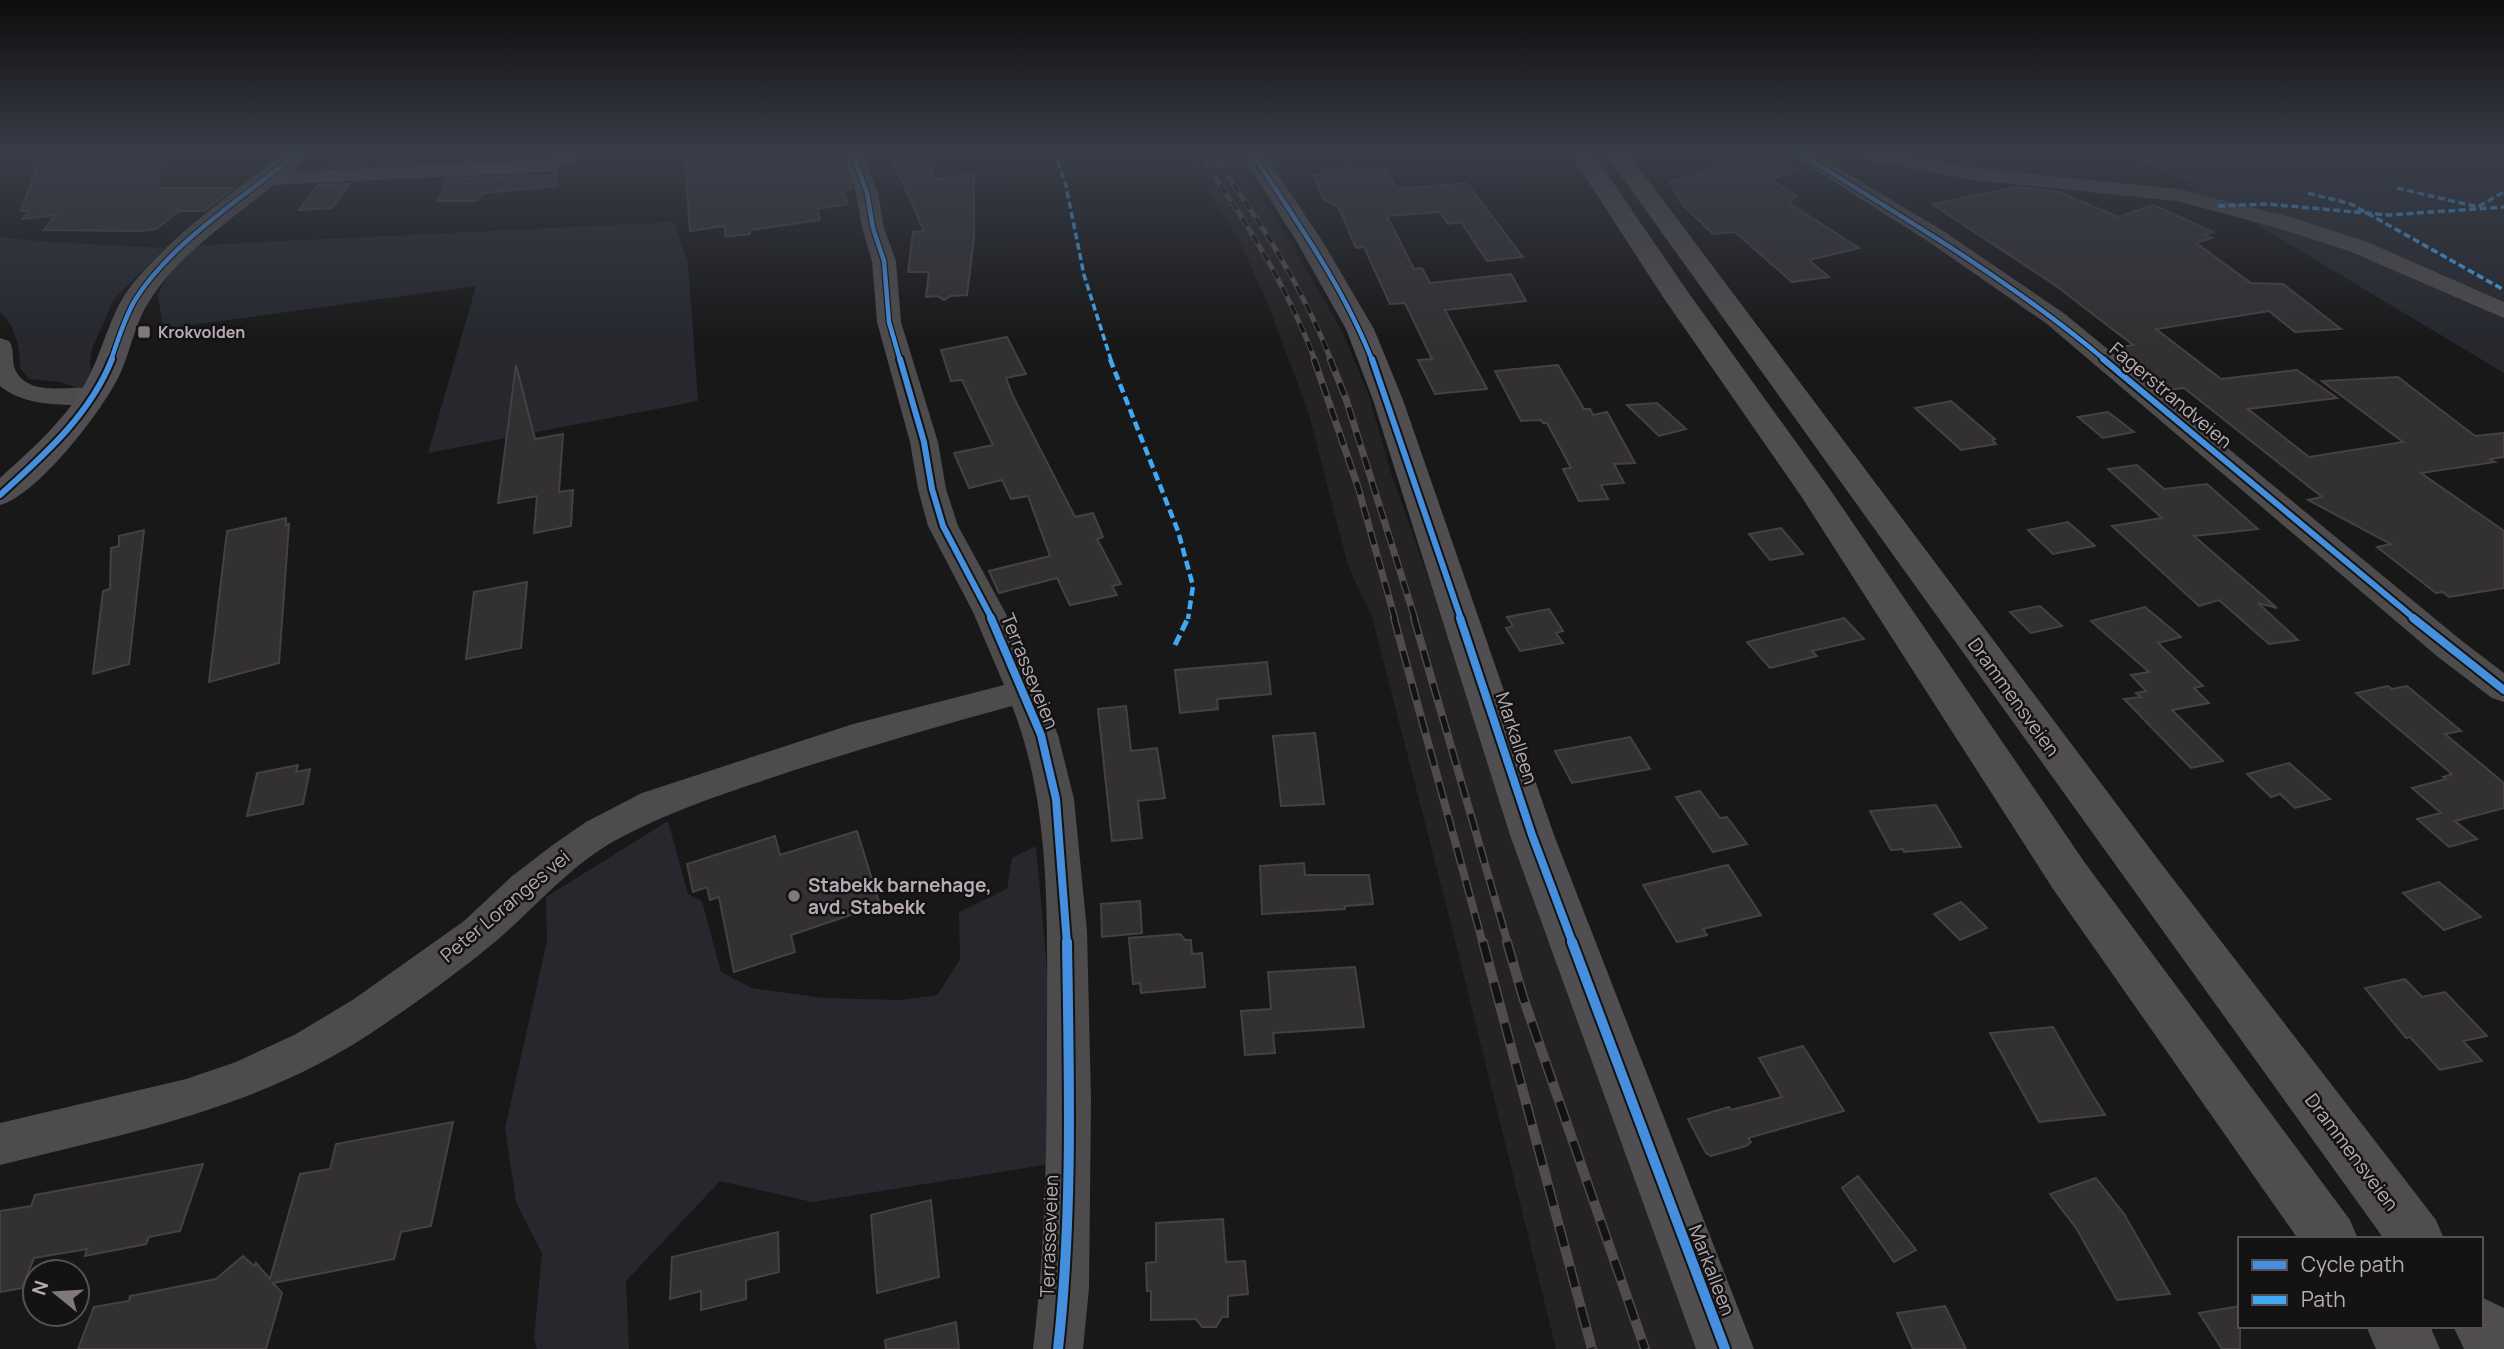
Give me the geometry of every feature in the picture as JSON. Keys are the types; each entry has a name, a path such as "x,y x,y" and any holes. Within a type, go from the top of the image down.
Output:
{"highway":[{"path":"1622,215 1817,495 2069,876 2330,1237"},
{"name":"Drammensveien","path":"1661,215 2136,863 2416,1237"},
{"path":"2395,1328 2411,1349"},
{"path":"2483,1328 2499,1349"}],"main road":[{"path":"0,495 64,434 94,395 104,378 129,313 151,279 185,246 223,215"},
{"name":"Markalleen","path":"1292,215 1360,329 1388,400 1532,835 1725,1349"}],"street":[{"name":"Terrasseveien","path":"871,215 884,261 889,323 924,442 932,489 943,526 989,612 1041,735 1056,799 1065,894 1069,1100 1065,1288 1058,1349"},
{"name":"Fagerstrandveien","path":"1900,215 1946,243 2056,319 2440,640 2504,690"},
{"path":"2248,215 2357,246 2504,311"},
{"path":"0,346 2,370 17,388 37,393 94,395"},
{"name":"Peter Loranges vei","path":"0,1144 186,1098 247,1078 311,1047 369,1012 478,933 525,888 567,854 599,832 655,803 853,737 1022,692"}],"shaded area":[{"path":"1224,215 1274,215 1343,333 1369,396 1391,473 1702,1349 1556,1349 1372,617 1348,566 1309,414 1267,302 1242,246"},
{"path":"2241,215 2504,215 2504,373"},
{"path":"674,222 688,263 698,401 428,453 476,286 163,329 158,294 185,246"},
{"path":"0,237 165,248 114,299 92,349 90,362 94,395 61,382 29,379 20,368 16,338 10,324 0,312"},
{"path":"668,821 688,894 702,901 721,972 752,988 823,998 901,1000 937,995 960,960 959,912 1007,889 1012,858 1036,846 1051,1015 1052,1156 1044,1165 812,1202 720,1181 626,1281 629,1349 537,1349 534,1339 542,1253 516,1202 505,1128 547,941 546,897"}],"building":[{"path":"26,215 174,215 156,229 142,231 44,230 55,215 23,219"},
{"path":"689,215 819,215 820,220 750,230 750,234 726,237 724,226 690,231"},
{"path":"917,215 974,215 967,295 950,296 944,300 938,296 926,297 929,272 908,272 913,232 924,231"},
{"path":"1342,215 1401,215 1387,216 1414,269 1422,268 1430,283 1511,274 1526,301 1445,310 1487,389 1435,394 1418,360 1432,359 1405,303 1390,304 1364,247 1356,248"},
{"path":"1442,215 1491,215 1523,257 1487,261 1461,222 1448,224"},
{"path":"1693,215 1808,215 1859,248 1809,260 1829,277 1792,282 1735,232 1713,234"},
{"path":"1949,215 2176,215 2213,232 2204,235 2212,238 2196,243 2251,283 2283,284 2341,329 2295,332 2269,311 2156,329 2221,379 2297,370 2337,398 2248,409 2309,457 2403,442 2322,381 2398,377 2475,436 2504,433 2504,457 2490,459 2495,462 2421,473 2504,531 2504,588 2449,597 2443,592 2436,593 2377,547 2391,544 2308,500 2322,497 2184,388 2166,390 2115,348 2133,345 2055,285"},
{"path":"1007,337 1026,374 1006,378 1013,396 1075,517 1093,513 1103,537 1097,539 1121,584 1112,586 1117,595 1070,605 1057,578 999,593 989,571 1050,556 1028,496 1011,499 1002,480 969,488 954,453 993,445 962,380 951,381 941,350"},
{"path":"516,365 535,439 563,434 559,492 573,490 571,526 534,533 537,496 498,503"},
{"path":"1558,365 1584,409 1590,409 1593,415 1607,412 1635,463 1614,464 1624,483 1601,485 1608,499 1579,501 1563,469 1571,468 1547,423 1541,420 1521,421 1495,371"},
{"path":"1951,401 1995,439 1992,440 1996,444 1961,450 1915,408"},
{"path":"1657,403 1686,429 1659,436 1627,405"},
{"path":"2108,412 2134,432 2103,438 2078,417"},
{"path":"2137,465 2164,489 2207,484 2258,529 2194,536 2277,608 2258,603 2298,640 2269,644 2219,600 2199,606 2112,526 2162,518 2108,469"},
{"path":"286,518 286,525 289,524 279,663 209,682 227,531"},
{"path":"2068,522 2095,546 2053,554 2028,530"},
{"path":"1781,528 1803,554 1770,560 1749,534"},
{"path":"144,530 129,664 93,674 103,591 110,589 111,548 119,546 119,536"},
{"path":"527,582 521,648 466,659 474,592"},
{"path":"2040,606 2062,626 2031,633 2010,612"},
{"path":"2145,607 2181,637 2158,643 2203,686 2194,688 2209,703 2172,710 2223,761 2191,768 2124,699 2141,697 2136,693 2146,691 2131,675 2149,672 2091,621"},
{"path":"1549,609 1563,631 1556,633 1563,643 1520,651 1506,628 1513,626 1507,617"},
{"path":"1844,618 1864,639 1812,651 1817,656 1770,668 1747,642"},
{"path":"1267,662 1271,694 1217,699 1218,709 1180,713 1175,670"},
{"path":"2388,686 2392,689 2407,686 2461,731 2445,734 2504,783 2504,808 2455,821 2477,839 2449,847 2417,819 2441,813 2412,788 2446,779 2443,777 2452,774 2356,693"},
{"path":"1126,706 1131,751 1157,748 1165,798 1138,801 1142,838 1112,841 1098,709"},
{"path":"1315,733 1324,804 1281,806 1273,736"},
{"path":"1630,737 1650,769 1572,783 1555,751"},
{"path":"2289,763 2330,799 2295,808 2280,794 2271,797 2247,774"},
{"path":"298,765 296,772 310,769 303,804 247,816 257,773"},
{"path":"1700,791 1720,818 1727,817 1747,844 1713,852 1676,797"},
{"path":"1936,805 1961,847 1904,852 1903,849 1891,850 1870,811"},
{"path":"857,831 880,905 791,935 795,952 734,972 719,897 710,900 707,887 693,892 687,864 775,836 780,855"},
{"path":"1304,863 1305,875 1369,875 1373,904 1345,906 1345,909 1262,914 1260,866"},
{"path":"1728,865 1761,915 1703,929 1707,935 1677,942 1643,885"},
{"path":"2439,882 2481,917 2444,930 2403,893"},
{"path":"1140,901 1142,933 1102,937 1101,904"},
{"path":"1961,902 1987,928 1960,940 1934,914"},
{"path":"1180,934 1185,940 1191,940 1192,954 1202,953 1205,987 1141,993 1140,983 1133,984 1129,938"},
{"path":"1355,967 1364,1027 1273,1033 1275,1053 1245,1055 1241,1011 1271,1009 1268,972"},
{"path":"2405,979 2422,997 2445,992 2487,1036 2463,1041 2482,1061 2440,1070 2410,1037 2406,1038 2365,988"},
{"path":"2053,1027 2105,1115 2039,1122 1990,1033"},
{"path":"1803,1046 1844,1111 1748,1138 1751,1142 1746,1146 1711,1156 1706,1153 1688,1119 1729,1107 1731,1110 1782,1097 1759,1058"},
{"path":"453,1122 431,1226 401,1232 394,1259 273,1283 282,1293 266,1349 78,1349 86,1328 91,1328 94,1307 129,1301 130,1296 216,1279 243,1256 254,1266 256,1263 270,1279 300,1174 330,1169 336,1144"},
{"path":"203,1164 180,1231 149,1237 146,1244 85,1256 87,1249 21,1258 21,1288 0,1292 0,1211 31,1206 35,1195"},
{"path":"1858,1176 1916,1250 1894,1262 1842,1188"},
{"path":"2096,1178 2124,1214 2170,1294 2117,1300 2076,1228 2050,1194"},
{"path":"931,1200 939,1277 877,1293 871,1215"},
{"path":"1223,1219 1226,1262 1245,1261 1248,1294 1228,1296 1228,1317 1222,1317 1216,1327 1202,1327 1196,1319 1151,1320 1151,1291 1147,1291 1146,1263 1156,1262 1156,1223"},
{"path":"778,1232 779,1272 746,1280 746,1299 701,1310 701,1291 670,1299 672,1257"},
{"path":"1945,1306 1966,1349 1913,1349 1897,1313"},
{"path":"2238,1306 2240,1349 2222,1349 2199,1313"},
{"path":"956,1322 959,1349 886,1349 885,1340"}],"railway":[{"path":"1240,215 1277,278 1315,360"},
{"path":"1254,215 1292,278 1331,360"},
{"path":"1314,359 1358,487 1395,619"},
{"path":"1330,359 1346,399 1415,619"},
{"path":"1394,618 1483,944"},
{"path":"1414,618 1508,944"},
{"path":"1483,942 1592,1349"},
{"path":"1507,942 1523,997 1645,1349"}],"marked path":[{"path":"1072,215 1084,275 1098,323 1114,370 1165,493 1191,572 1193,594 1190,610 1175,645"},
{"path":"2370,215 2504,290"}],"cycle path":[{"path":"0,495 43,456 81,413 102,381 140,293 176,254 220,215"},
{"path":"871,215 884,261 889,322 924,442 932,489 943,526 989,612 1011,662 1041,735 1056,799 1067,931 1069,1100 1065,1288 1058,1349"},
{"path":"1292,215 1360,329 1388,400 1532,835 1725,1349"},
{"path":"1901,215 2056,319 2450,649 2504,690"}],"place":[{"name":"Krokvolden","path":"144,332"},
{"name":"Stabekk barnehage, avd. Stabekk","path":"794,896"}]}
